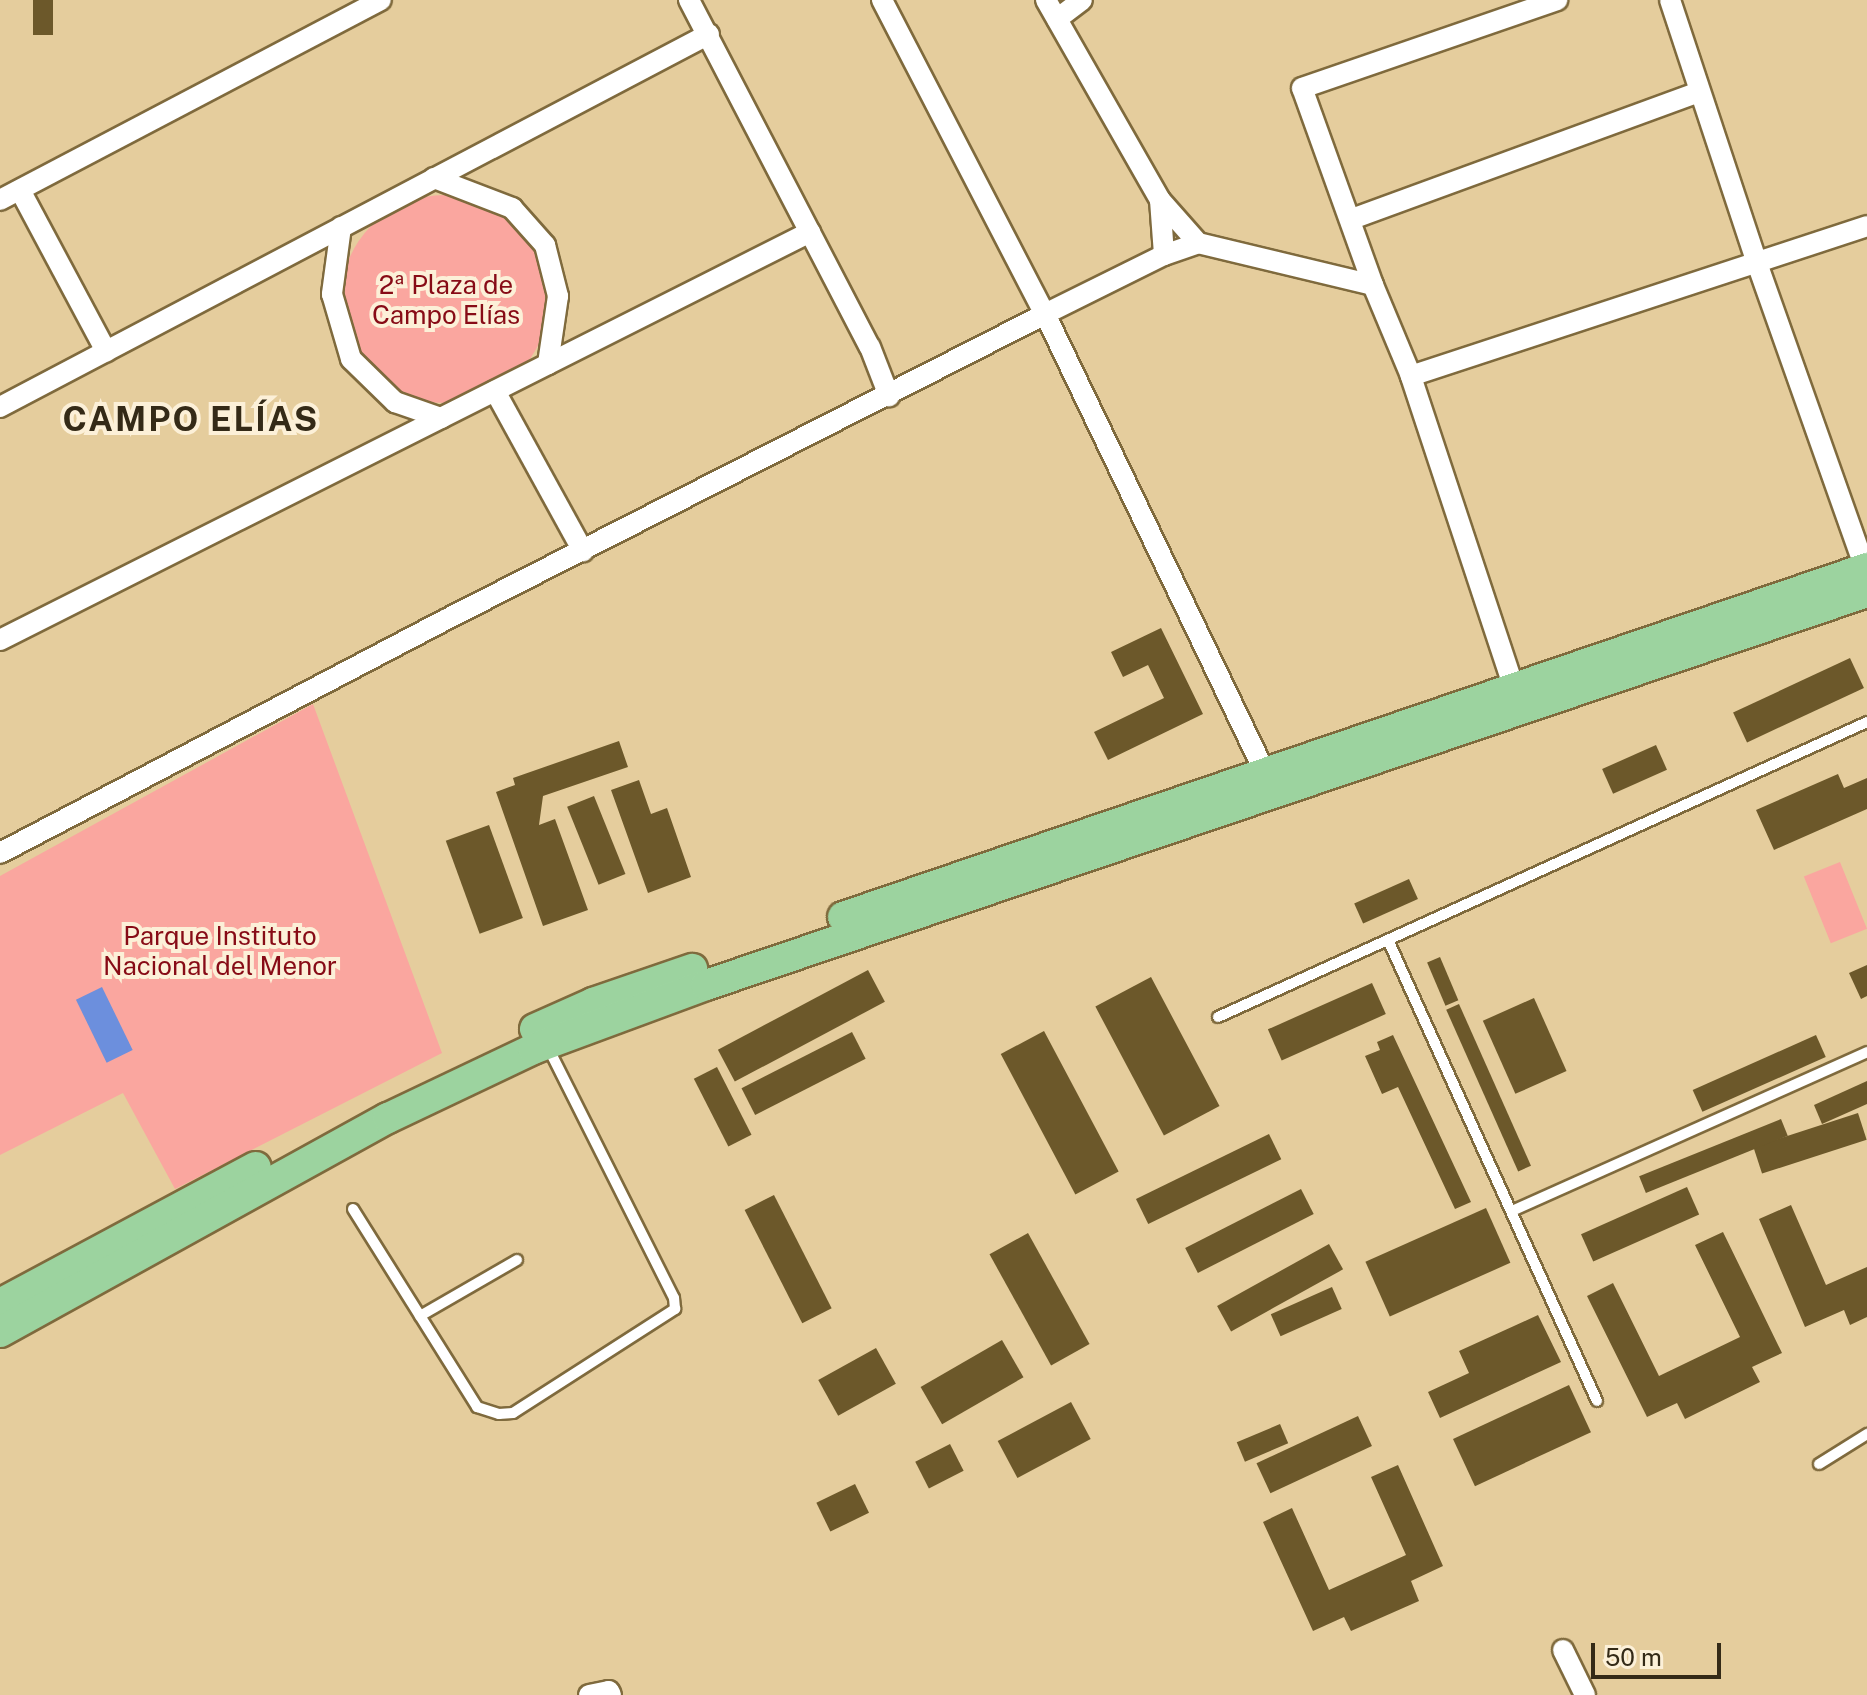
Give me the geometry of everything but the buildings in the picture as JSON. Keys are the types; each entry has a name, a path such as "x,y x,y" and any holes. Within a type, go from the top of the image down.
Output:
{"main road":[{"path":"0,1304 382,1099 593,1003 1270,783 1515,691 1866,576"},
{"path":"0,1332 388,1118 546,1045 1270,783 1866,576"}],"street":[{"path":"0,200 381,0"},
{"path":"689,0 870,347 889,396"},
{"path":"882,0 1045,314 1270,783"},
{"path":"1046,0 1160,200 1198,243"},
{"path":"1057,19 1082,0"},
{"path":"1515,691 1411,376 1373,285 1352,219 1302,88 1557,0"},
{"path":"1670,0 1866,576"},
{"path":"0,407 709,34"},
{"path":"1352,219 1699,92"},
{"path":"434,178 512,208 545,245 558,296 548,364"},
{"path":"20,190 106,351"},
{"path":"1160,200 1164,255"},
{"path":"1411,376 1867,226"},
{"path":"341,227 332,294 351,359 395,402 441,418"},
{"path":"0,640 810,232"},
{"path":"1,849 1164,255 1198,243 1373,285"},
{"path":"495,391 583,551"},
{"path":"1563,1650 1585,1695"},
{"path":"589,1695 609,1691 611,1695"}],"lane":[{"path":"1218,1017 1867,722"},
{"path":"1388,940 1597,1401"},
{"path":"353,1209 477,1407 499,1414 513,1413 675,1309 674,1298 546,1045"},
{"path":"1512,1211 1867,1052"},
{"path":"420,1316 517,1260"},
{"path":"1819,1464 1867,1434"}],"green space":[{"name":"2ª Plaza de Campo Elías","path":"445,195 485,203 519,225 541,259 549,299 541,339 519,373 485,395 445,403 405,395 371,373 349,339 341,299 349,259 371,225 405,203"},
{"name":"Parque Instituto Nacional del Menor","path":"313,704 442,1053 175,1189 123,1093 0,1155 0,876"},
{"path":"1840,862 1867,929 1831,943 1804,877"}],"water":[{"path":"102,987 133,1050 107,1063 76,1000"}],"district":[{"name":"CAMPO ELÍAS","path":"191,420"}]}
